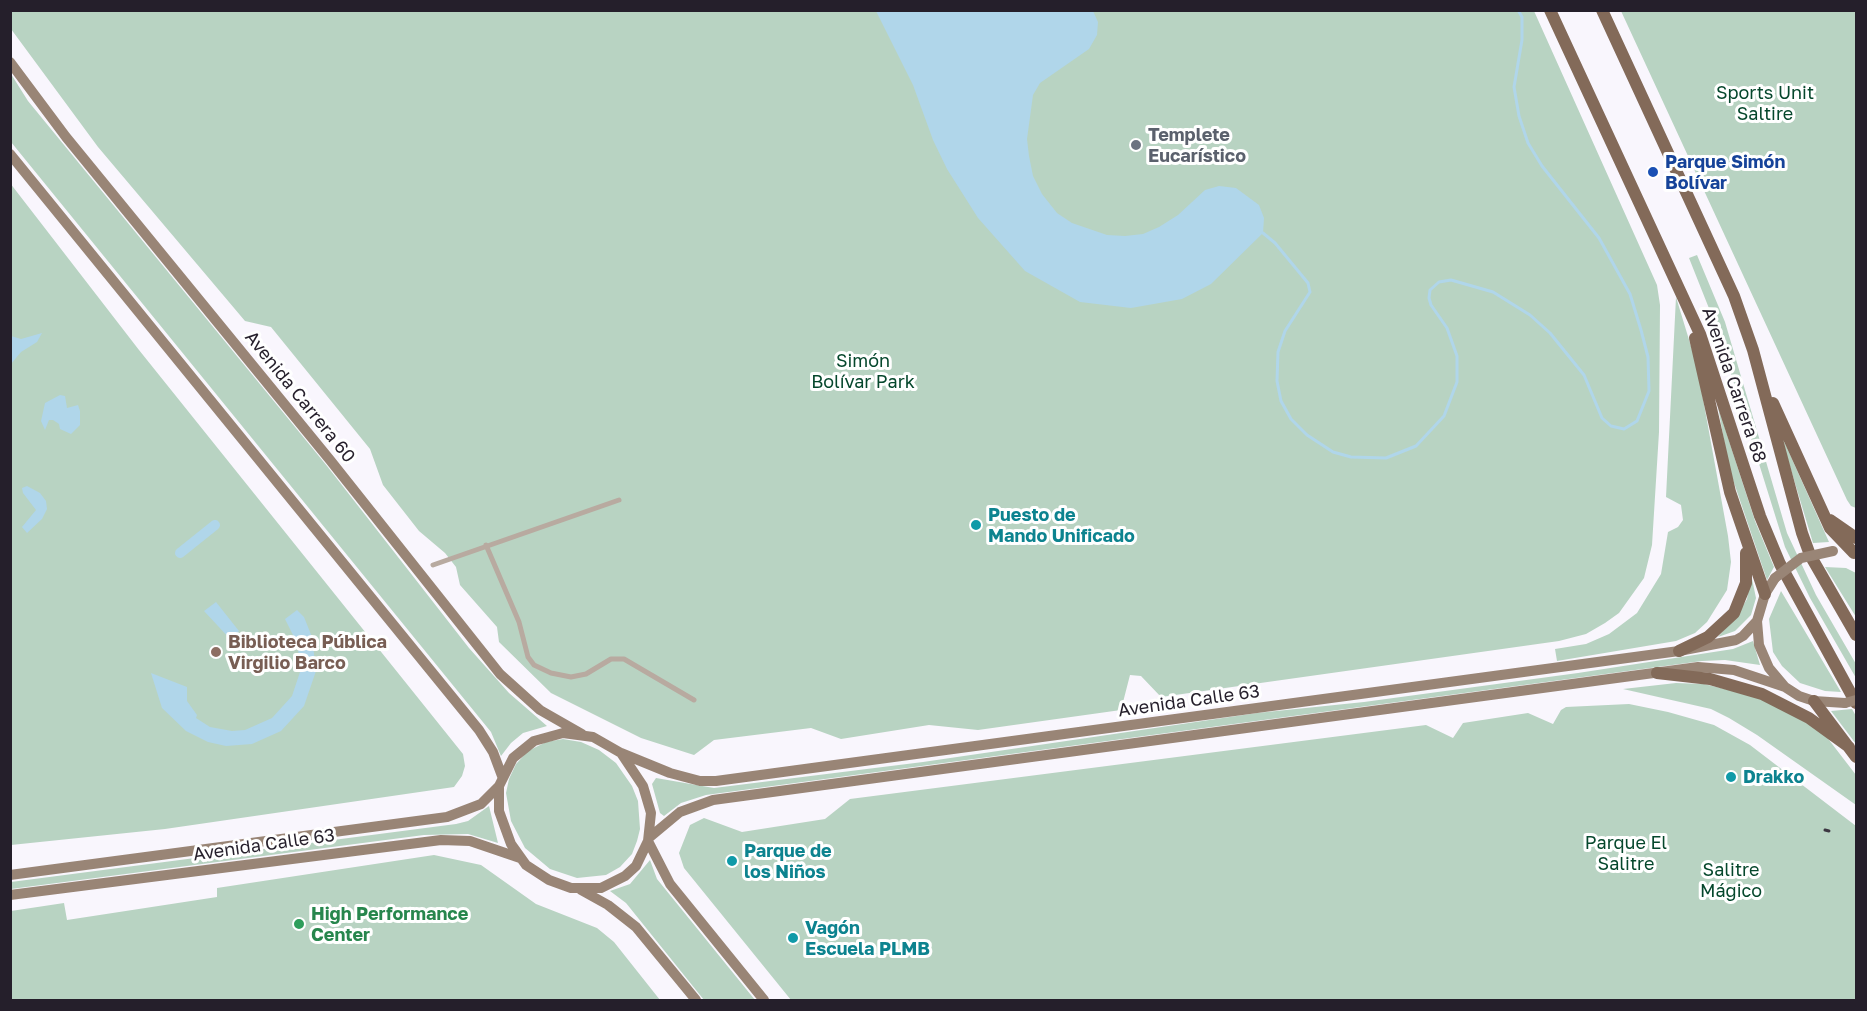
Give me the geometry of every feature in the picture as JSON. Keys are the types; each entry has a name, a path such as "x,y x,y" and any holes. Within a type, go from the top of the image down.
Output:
{"main road":[{"name":"Avenida Carrera 68","path":"1550,10 1711,361 1769,541 1804,613 1853,702"},
{"name":"Avenida Carrera 68","path":"1602,10 1734,296 1762,380 1802,533 1810,555 1857,635"},
{"name":"Avenida Carrera 60","path":"10,62 66,137 500,674 540,710 582,734"},
{"path":"10,154 478,730 493,752 501,781 499,811 519,858 549,880 581,890 608,905 636,927 696,1000"},
{"path":"1689,310 1730,492 1765,594"},
{"path":"1762,380 1821,510 1836,537 1855,554"},
{"path":"1821,510 1837,526 1857,538"},
{"path":"1678,651 1718,631 1734,613 1746,583 1746,540"},
{"path":"1785,687 1772,673 1763,657 1758,621 1765,594 1775,578 1801,558 1833,551 1855,554"},
{"name":"Avenida Calle 63","path":"621,753 670,773 700,781 716,782 1678,651 1736,640 1758,621"},
{"name":"Avenida Calle 63","path":"649,839 680,812 713,800 1657,673 1713,667 1753,675 1814,701"},
{"path":"1657,673 1710,679 1762,694 1809,718 1853,752"},
{"path":"1814,701 1853,702"},
{"path":"1814,701 1853,752"},
{"path":"1295,703 1297,722"},
{"path":"501,781 513,758 534,741 563,733 582,734 607,744 621,753 638,776 648,798 651,813 649,839 636,866 625,876 601,888 581,890"},
{"name":"Avenida Calle 63","path":"10,875 447,817 481,804 501,781"},
{"path":"649,839 670,884 764,1000"},
{"name":"Avenida Calle 63","path":"10,895 441,840 470,841 519,858"}],"street":[{"path":"433,565 619,500"},
{"path":"486,545 519,622 528,657 534,665 551,674 571,677 586,674 611,659 624,659 694,700"}],"green space":[{"name":"Simón Bolívar Park","path":"10,11 1534,11 1657,285 1660,305 1659,432 1652,545 1644,578 1619,613 1586,634 1559,641 1161,697 1141,676 1130,675 1121,710 978,730 929,725 841,739 811,728 714,740 694,755 641,738 551,693 499,642 497,627 460,585 456,567 445,553 419,531 383,485 370,449 271,327 245,321 98,147 11,29"},
{"name":"Sports Unit Saltire","path":"1621,11 1856,11 1856,508 1851,506 1847,500"},
{"path":"11,74 28,101 327,466 469,648 509,693 547,726 523,733 501,756 491,732 11,142"},
{"path":"10,183 139,350 463,754 465,766 462,776 454,787 165,829 11,845"},
{"path":"1697,255 1725,322 1787,533 1816,595 1856,664 1856,678 1810,598 1785,547 1716,326 1689,258"},
{"path":"1676,297 1697,366 1728,536 1731,562 1727,590 1707,622 1695,633 1676,641 1557,661 1555,649 1586,644 1609,634 1637,613 1661,574 1668,532 1678,527 1683,520 1681,505 1666,497"},
{"path":"1718,407 1755,521 1774,567 1767,580 1729,468"},
{"path":"1779,430 1829,542 1813,543"},
{"path":"1825,567 1846,568 1856,573 1856,617"},
{"path":"1751,574 1756,598 1751,615 1735,631 1718,637 1738,614 1747,599"},
{"path":"1781,591 1841,692 1825,691 1800,683 1782,666 1773,652 1769,619"},
{"path":"1753,641 1760,665 1725,660 1702,661 706,795 681,803 664,816 660,813 652,784 656,778 714,788 923,762 1257,713 1364,702 1578,673 1733,649"},
{"path":"1676,683 1704,684 1758,697 1812,725 1826,736 1856,775 1856,805 1757,735 1711,709 1623,689"},
{"name":"Parque El Salitre","path":"1629,704 1714,725 1750,745 1856,826 1856,1000 791,1000 684,868 679,853 690,825 704,818 742,832 825,819 850,799 1426,725 1453,738 1463,723 1528,713 1553,724 1561,710 1566,707"},
{"path":"1852,709 1856,716 1856,744 1831,711"},
{"path":"563,739 581,742 599,750 616,763 632,786 638,801 640,829 632,854 620,867 606,875 577,878 550,869 525,848 511,821 506,793 516,764 528,751 546,742"},
{"path":"489,806 498,843 468,834 424,835 11,889 11,882 456,824 468,821"},
{"name":"High Performance Center","path":"434,855 481,865 536,904 597,928 614,942 660,1000 11,1000 11,911 64,903 67,920 217,897 217,888"},
{"path":"650,860 657,879 755,1000 704,1000 626,903 610,891 630,884"}],"water":[{"path":"876,11 1093,11 1098,22 1097,35 1089,49 1040,83 1033,95 1027,139 1033,176 1042,194 1057,213 1072,223 1107,235 1125,236 1143,234 1159,227 1178,215 1205,190 1219,186 1236,188 1259,205 1264,218 1263,233 1211,284 1182,299 1131,308 1080,302 1025,271 978,218 947,169 933,140 913,85"},
{"path":"42,333 37,342 21,352 11,364 11,336 21,339"},
{"path":"60,395 65,396 67,408 78,405 80,411 80,425 71,434 60,429 59,424 53,420 49,420 45,430 41,421 45,403"},
{"path":"27,486 40,493 46,501 47,509 42,519 27,533 22,527 36,510 23,493 22,488"},
{"path":"216,602 239,631 231,640 204,611"},
{"path":"297,610 304,617 312,637 316,671 304,706 281,731 252,744 226,746 208,742 186,731 162,708 151,673 187,687 187,701 197,715 196,718 210,727 232,731 245,730 272,718 292,696 301,669 297,643 285,619"}],"waterway":[{"path":"1263,233 1275,243 1308,283 1310,292 1285,331 1278,352 1277,381 1281,401 1291,419 1307,435 1333,452 1351,457 1386,458 1416,446 1444,416 1457,382 1457,356 1447,328 1431,305 1429,298 1430,290 1439,282 1451,280 1493,292 1530,315 1550,333 1584,375 1602,418 1611,426 1624,429 1637,421 1649,391 1648,357 1641,330 1630,294 1599,238 1542,166 1528,143 1519,116 1514,87 1522,40 1522,17 1518,10"},
{"path":"180,553 215,525"}],"railway":[{"path":"1825,830 1829,831"}],"place":[{"name":"Templete Eucarístico","path":"1136,145"},
{"name":"Parque Simón Bolívar","path":"1653,172"},
{"name":"Puesto de Mando Unificado","path":"976,525"},
{"name":"Biblioteca Pública Virgilio Barco","path":"216,652"},
{"name":"Drakko","path":"1731,777"},
{"name":"Parque de los Niños","path":"732,861"},
{"name":"High Performance Center","path":"299,924"},
{"name":"Vagón Escuela PLMB","path":"793,938"}],"park label":[{"name":"Salitre Mágico","path":"1731,880"}]}
